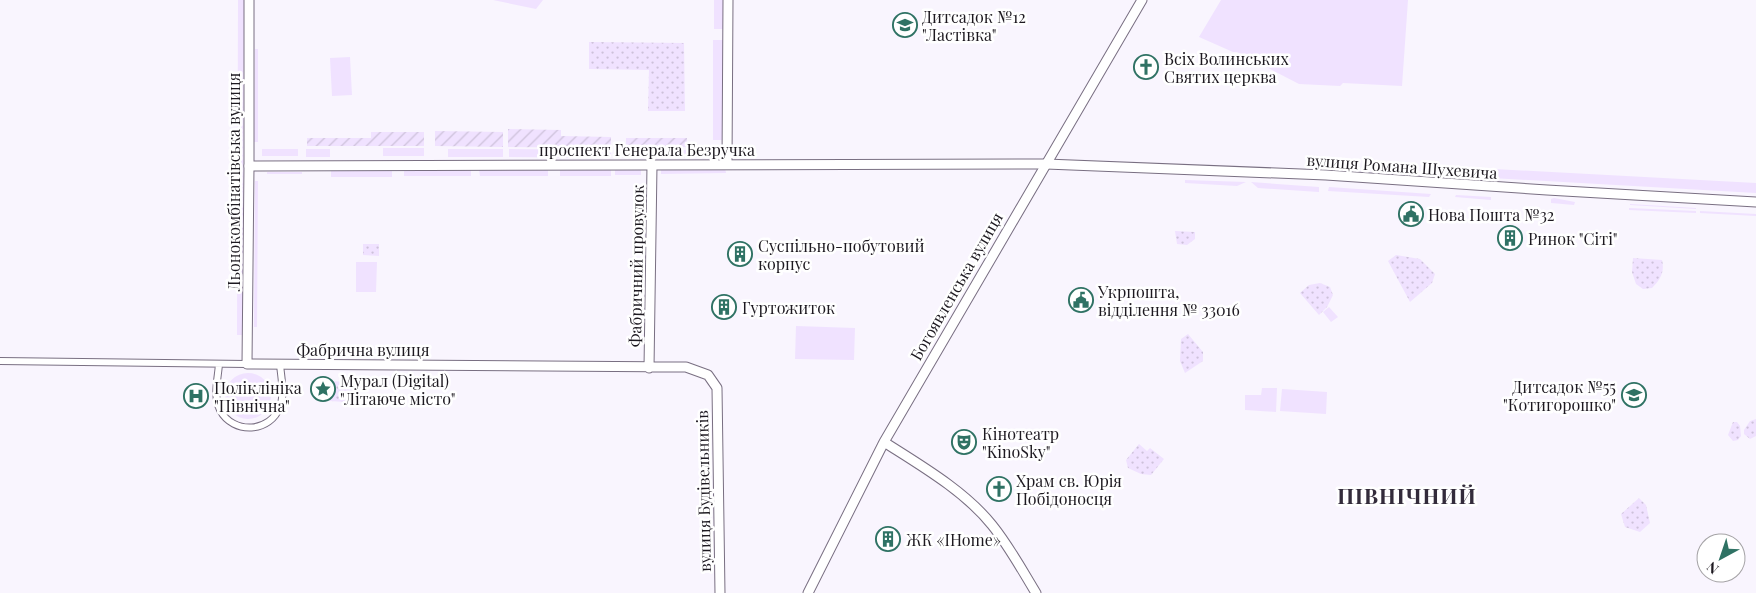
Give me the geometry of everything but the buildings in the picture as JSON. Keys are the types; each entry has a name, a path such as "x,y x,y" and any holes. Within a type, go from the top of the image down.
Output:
{"street":[{"name":"Льонокомбінатівська вулиця","path":"247,364 249,0"},
{"path":"727,164 728,0"},
{"name":"Богоявленська вулиця","path":"808,593 884,442 1142,0"},
{"name":"проспект Генерала Безручка","path":"249,166 1046,164"},
{"name":"вулиця Романа Шухевича","path":"1046,164 1326,175 1756,202"},
{"name":"Фабричний провулок","path":"649,368 652,165"},
{"name":"Фабрична вулиця","path":"0,362 686,367 708,374 717,388"},
{"path":"219,364 216,394 220,410 232,423 248,428 264,424 273,418 280,408 282,397 280,364"},
{"name":"вулиця Будівельників","path":"717,388 720,593"},
{"path":"884,442 918,463 977,508 1007,546 1036,593"}],"shaded area":[{"path":"238,0 244,0 243,335 237,335"},
{"path":"493,0 543,0 536,9"},
{"path":"714,0 724,0 724,29 714,29"},
{"path":"1221,0 1408,0 1402,86 1343,83 1340,86 1299,84 1237,52 1199,37"},
{"path":"713,40 724,40 724,140 713,140"},
{"path":"589,42 684,43 685,111 648,111 649,70 589,69"},
{"path":"255,49 258,49 258,142 254,142"},
{"path":"350,57 352,95 332,96 330,58"},
{"path":"508,129 561,130 561,136 611,137 611,148 508,147"},
{"path":"435,131 503,132 503,147 435,146"},
{"path":"371,132 424,132 424,146 307,146 307,138 371,138"},
{"path":"626,138 687,138 687,147 626,147"},
{"path":"383,148 424,148 424,156 383,156"},
{"path":"262,149 298,149 298,156 262,156"},
{"path":"306,149 330,149 330,157 306,157"},
{"path":"448,149 503,149 503,157 448,157"},
{"path":"509,149 611,150 611,158 509,157"},
{"path":"627,150 705,150 705,156 627,156"},
{"path":"1439,166 1756,183 1756,193 1439,175"},
{"path":"661,168 725,168 726,173 661,174"},
{"path":"404,169 471,169 471,176 404,176"},
{"path":"331,170 392,170 392,177 331,177"},
{"path":"479,170 548,170 548,176 480,176"},
{"path":"560,170 611,170 611,176 560,176"},
{"path":"615,170 641,170 641,175 615,175"},
{"path":"267,172 302,172 302,174 267,174"},
{"path":"1185,180 1246,182 1237,186 1185,183"},
{"path":"255,181 258,181 257,327 254,327"},
{"path":"1251,182 1319,187 1319,192 1258,188"},
{"path":"1329,187 1431,194 1429,197 1328,191"},
{"path":"1456,195 1491,197 1491,200 1455,197"},
{"path":"1551,199 1575,202 1574,205 1551,203"},
{"path":"1630,205 1696,208 1696,209"},
{"path":"1629,208 1696,211 1696,213 1629,210"},
{"path":"1700,211 1756,214 1756,216 1700,213"},
{"path":"1175,231 1195,232 1195,239 1187,245 1177,244"},
{"path":"363,244 379,244 379,256 363,255"},
{"path":"1396,255 1420,259 1435,274 1432,283 1410,302 1388,261"},
{"path":"1633,258 1662,260 1661,276 1652,288 1643,289 1636,284 1632,272"},
{"path":"356,262 377,262 376,292 356,292"},
{"path":"1320,283 1330,287 1333,295 1327,307 1319,315 1300,293 1309,285"},
{"path":"1329,307 1338,317 1331,322 1323,312"},
{"path":"796,326 855,328 854,360 795,359"},
{"path":"1188,334 1203,352 1203,361 1185,373 1180,361 1181,339"},
{"path":"243,373 253,373 265,379 270,387 270,405 265,413 257,418 243,419 235,416 228,409 225,401 225,391 228,383 235,376"},
{"path":"331,381 361,383 360,403 330,401"},
{"path":"1262,388 1277,388 1276,412 1245,410 1245,395 1261,395"},
{"path":"1282,389 1327,392 1326,414 1280,411"},
{"path":"1756,419 1756,436 1750,439 1744,434 1744,430 1750,421"},
{"path":"1733,422 1737,422 1740,426 1741,436 1738,440 1733,441 1728,435"},
{"path":"1139,444 1147,451 1150,448 1164,459 1151,475 1141,474 1128,468 1126,460"},
{"path":"1639,498 1646,505 1650,523 1640,532 1625,527 1621,514"}],"place":[{"name":"Дитсадок №12 \"Ластівка\"","path":"905,25"},
{"name":"Всіх Волинських Святих церква","path":"1146,67"},
{"name":"Нова Пошта №32","path":"1411,214"},
{"name":"Ринок \"Сіті\"","path":"1510,238"},
{"name":"Суспільно-побутовий корпус","path":"740,254"},
{"name":"Укрпошта, відділення № 33016","path":"1081,300"},
{"name":"Гуртожиток","path":"724,307"},
{"name":"Мурал (Digital) \"Літаюче місто\"","path":"323,389"},
{"name":"Дитсадок №55 \"Котигорошко\"","path":"1634,395"},
{"name":"Поліклініка \"Північна\"","path":"196,396"},
{"name":"Кінотеатр \"KinoSky\"","path":"964,442"},
{"name":"Храм св. Юрія Побідоносця","path":"999,489"},
{"name":"ЖК «IHome»","path":"888,539"}],"district":[{"name":"ПІВНІЧНИЙ","path":"1407,495"}]}
